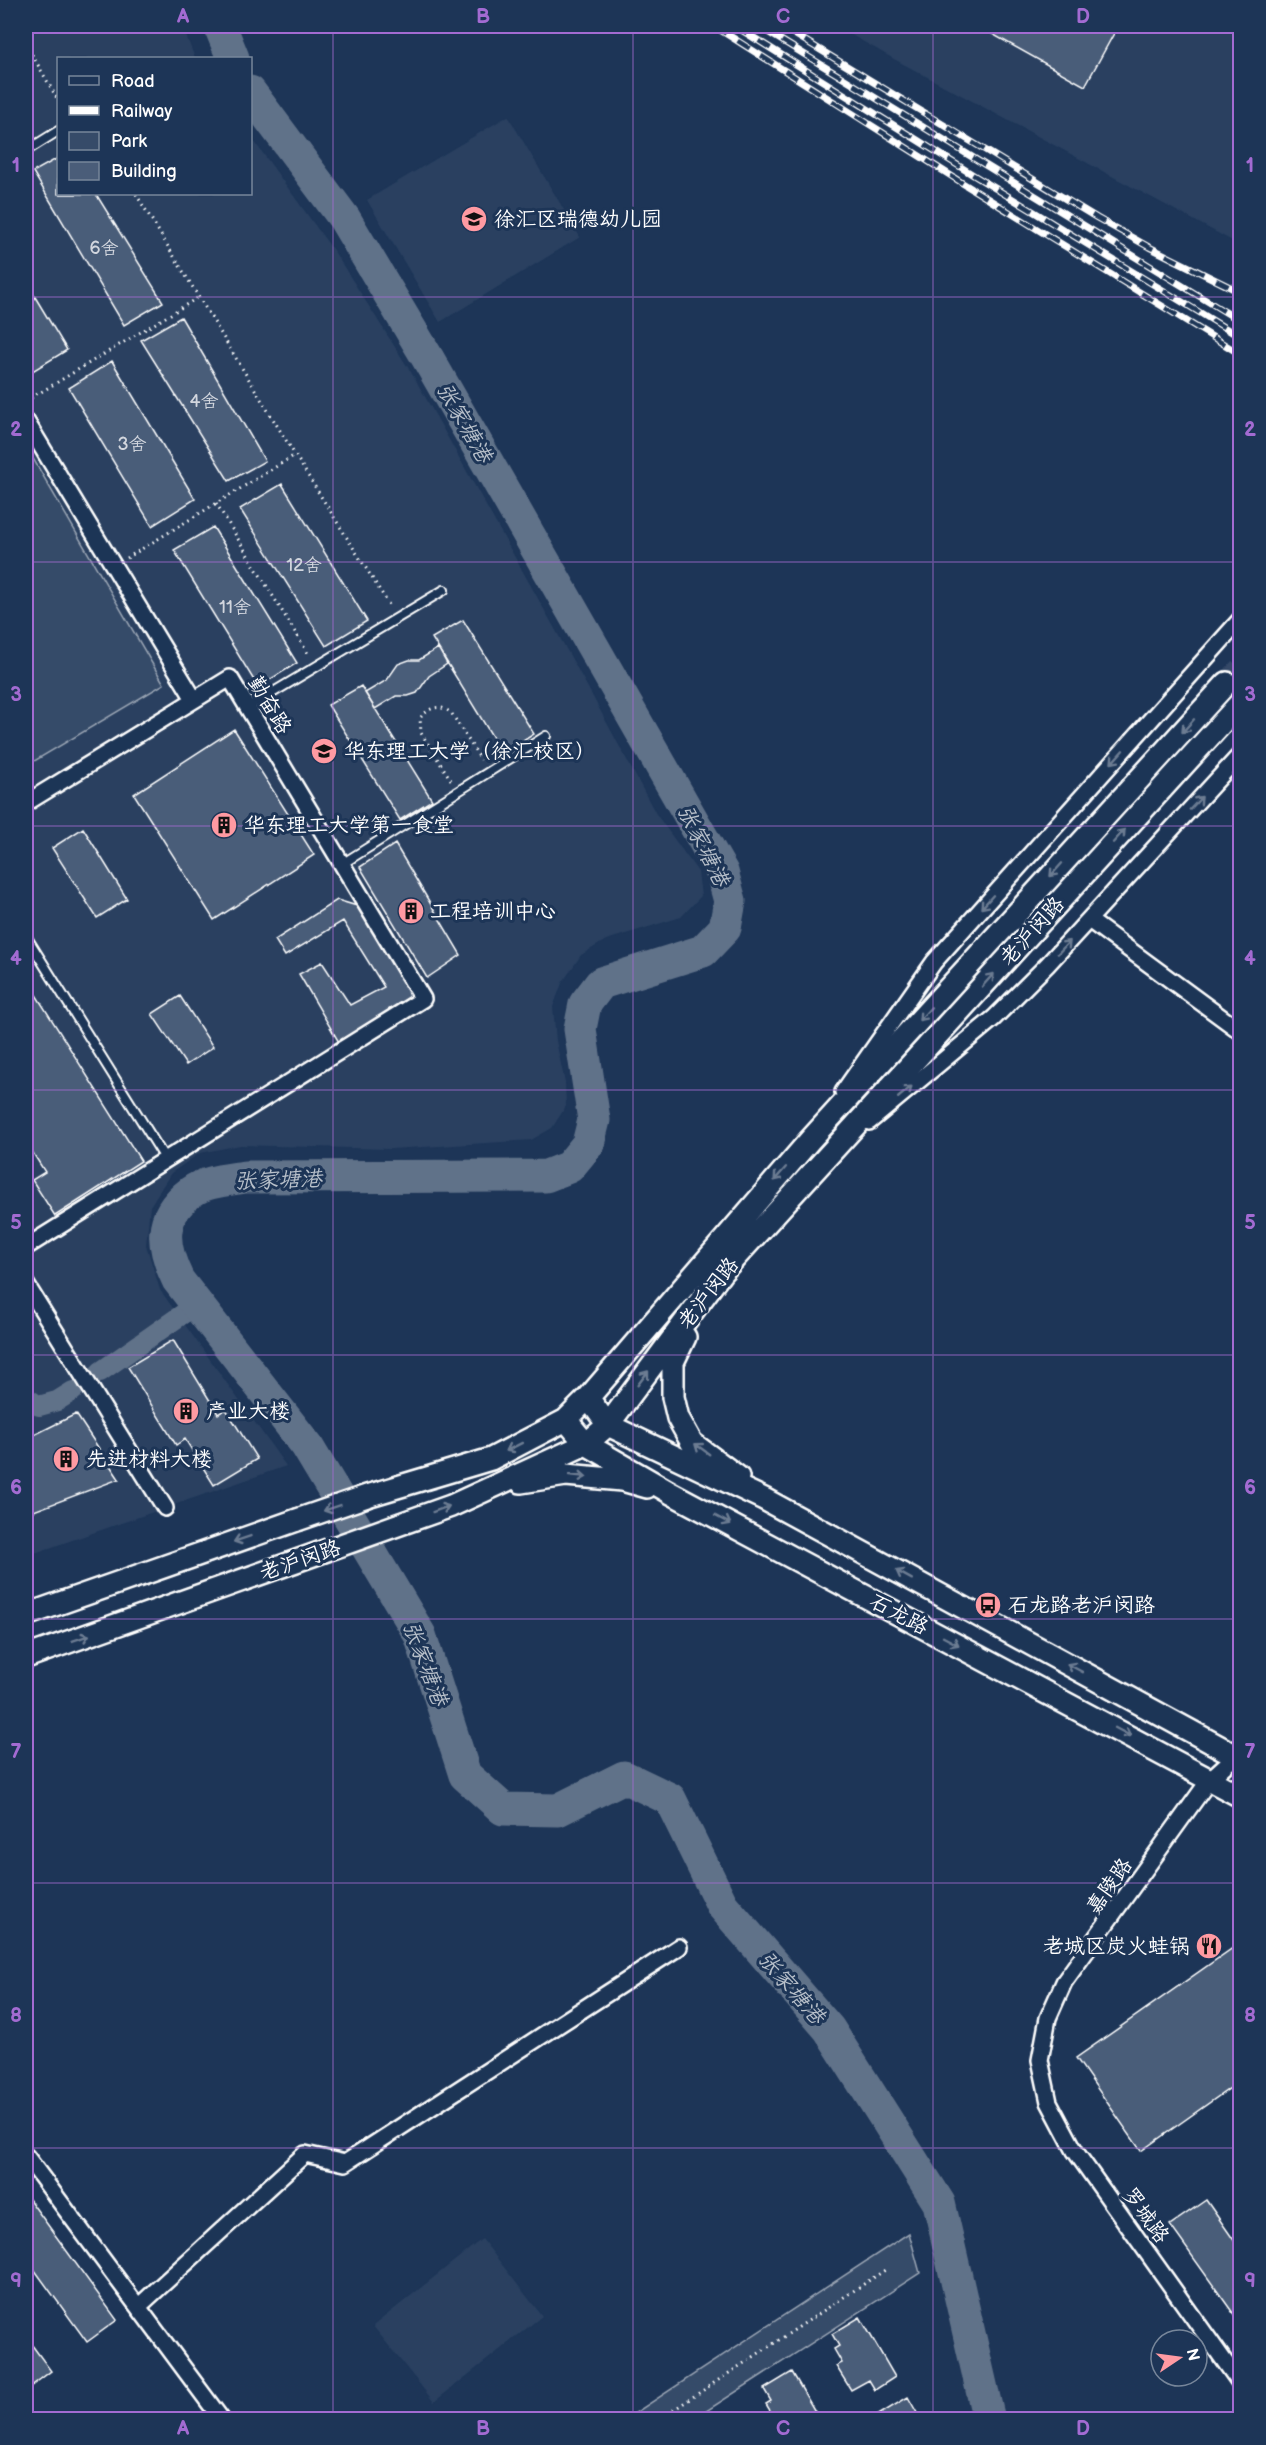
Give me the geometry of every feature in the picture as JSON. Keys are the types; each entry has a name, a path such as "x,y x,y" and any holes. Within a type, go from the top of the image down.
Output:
{"main road":[{"name":"老沪闵路","path":"26,1615 367,1496 491,1459 566,1420 588,1398 810,1140 1227,683"},
{"name":"老沪闵路","path":"26,1657 451,1506 586,1444 608,1425 722,1272 1240,703"},
{"path":"722,1272 684,1337 674,1362 673,1397 678,1418 692,1443 764,1499"},
{"name":"石龙路","path":"588,1398 608,1425 764,1499 1239,1755"},
{"name":"石龙路","path":"566,1420 586,1444 671,1493 1240,1796"},
{"path":"499,1484 566,1474 622,1480 671,1493"}],"street":[{"path":"26,421 30,438 194,699 26,803"},
{"path":"810,1140 934,962 1240,620"},
{"name":"勤奋路","path":"166,1160 423,999 230,678 194,699"},
{"path":"827,1156 994,1018 1089,920 1240,755"},
{"path":"1089,920 1240,1031"},
{"path":"26,1247 166,1160"},
{"path":"26,1284 165,1508"},
{"name":"嘉陵路","path":"1040,2060 1048,2018 1064,1982 1210,1779 1239,1755"},
{"path":"138,2307 305,2154 345,2163 679,1947"},
{"name":"罗城路","path":"1040,2060 1049,2102 1075,2151 1240,2383"},
{"path":"26,2156 222,2420"}],"lane":[{"path":"26,151 57,132"},
{"path":"247,708 444,590"},
{"path":"342,864 546,736"},
{"path":"26,936 166,1160"}],"path":[{"path":"26,44 57,98"},
{"path":"137,195 397,618"},
{"path":"26,401 199,297"},
{"path":"113,567 295,455"},
{"path":"216,503 316,667"},
{"path":"458,791 422,733 420,718 427,710 437,706 446,708 452,714 488,772"},
{"path":"658,2420 885,2270"}],"shaded area":[{"name":"华东理工大学（徐汇校区）","path":"26,26 182,26 195,57 57,57 57,195 252,195 252,138 335,253 414,377 656,814 698,872 701,896 681,917 606,940 581,955 562,983 553,1007 556,1041 565,1083 566,1106 552,1128 531,1140 391,1149 240,1145 200,1153 171,1173 150,1206 146,1245 160,1290 286,1466 26,1556"},
{"path":"836,26 1240,26 1240,245 894,59"},
{"name":"徐汇区瑞德幼儿园","path":"508,116 580,237 440,322 367,200"},
{"path":"482,2239 542,2316 434,2402 373,2326"}],"green space":[{"path":"31,455 164,684 26,766 26,458"},
{"path":"909,2233 920,2273 694,2419 626,2419"}],"building":[{"path":"978,26 1118,26 1085,86"},
{"path":"57,159 57,195 97,195 163,302 124,325 33,172"},
{"path":"26,282 67,350 26,375"},
{"path":"181,317 265,461 229,481 141,340"},
{"path":"112,361 195,499 152,526 69,388"},
{"path":"282,484 367,621 326,646 240,509"},
{"path":"213,527 297,663 258,687 174,550"},
{"path":"463,620 534,734 503,754 432,638"},
{"path":"438,648 447,664 429,676 417,693 396,696 375,709 365,693 387,680 398,664 409,660 419,660"},
{"path":"361,686 432,800 400,820 328,705"},
{"name":"华东理工大学第一食堂","path":"234,729 314,855 214,920 134,794"},
{"path":"83,828 127,899 97,918 52,848"},
{"name":"工程培训中心","path":"395,844 461,955 427,978 360,867"},
{"path":"337,900 357,906 410,990 409,1001 340,1044 299,974 322,962 350,1005 384,987 343,921 285,956 275,940"},
{"path":"26,979 141,1161 55,1216 32,1180 45,1172 26,1142"},
{"path":"180,996 213,1047 186,1065 152,1014"},
{"name":"产业大楼","path":"173,1340 218,1414 226,1409 257,1459 214,1485 185,1439 176,1445 128,1367"},
{"name":"先进材料大楼","path":"76,1414 119,1479 26,1514 26,1439"},
{"path":"1240,1943 1240,2081 1141,2151 1076,2058"},
{"path":"1240,2171 1240,2188 1233,2177"},
{"path":"26,2195 117,2320 87,2342 26,2258"},
{"path":"1206,2200 1240,2249 1240,2318 1238,2320 1170,2225"},
{"path":"860,2317 895,2377 875,2390 869,2380 851,2390 836,2366 842,2363 834,2349 839,2346 832,2334"},
{"path":"26,2337 51,2371 26,2390"},
{"path":"792,2372 820,2420 770,2420 774,2417 766,2404 771,2401 764,2389"},
{"path":"908,2397 921,2420 876,2420 875,2417"}],"waterway":[{"name":"张家塘港","path":"220,26 233,57"},
{"name":"张家塘港","path":"252,95 344,218 427,357 722,872 730,901 725,928 703,951 601,983 585,1004 580,1029 594,1120 588,1144 569,1167 546,1176 245,1177 203,1185 191,1192 172,1212 166,1233 168,1256 178,1280 307,1446 420,1635 465,1775 503,1809 558,1810 624,1777 670,1799 722,1905 829,2029 939,2203 989,2420"},
{"path":"100,1372 197,1304"},
{"path":"26,1397 39,1406 57,1401 73,1391"}],"tunnel":[{"path":"1227,683 1240,668"}],"railway":[{"path":"714,26 1240,354"},
{"path":"735,26 975,176 1240,337"},
{"path":"758,26 1240,321"},
{"path":"781,26 1097,218 1149,247 1240,292"}],"place":[{"name":"徐汇区瑞德幼儿园","path":"474,219"},
{"name":"华东理工大学（徐汇校区）","path":"324,751"},
{"name":"华东理工大学第一食堂","path":"224,825"},
{"name":"工程培训中心","path":"411,911"},
{"name":"产业大楼","path":"186,1411"},
{"name":"先进材料大楼","path":"66,1459"},
{"name":"石龙路老沪闵路","path":"988,1605"},
{"name":"老城区炭火蛙锅","path":"1209,1946"}]}
